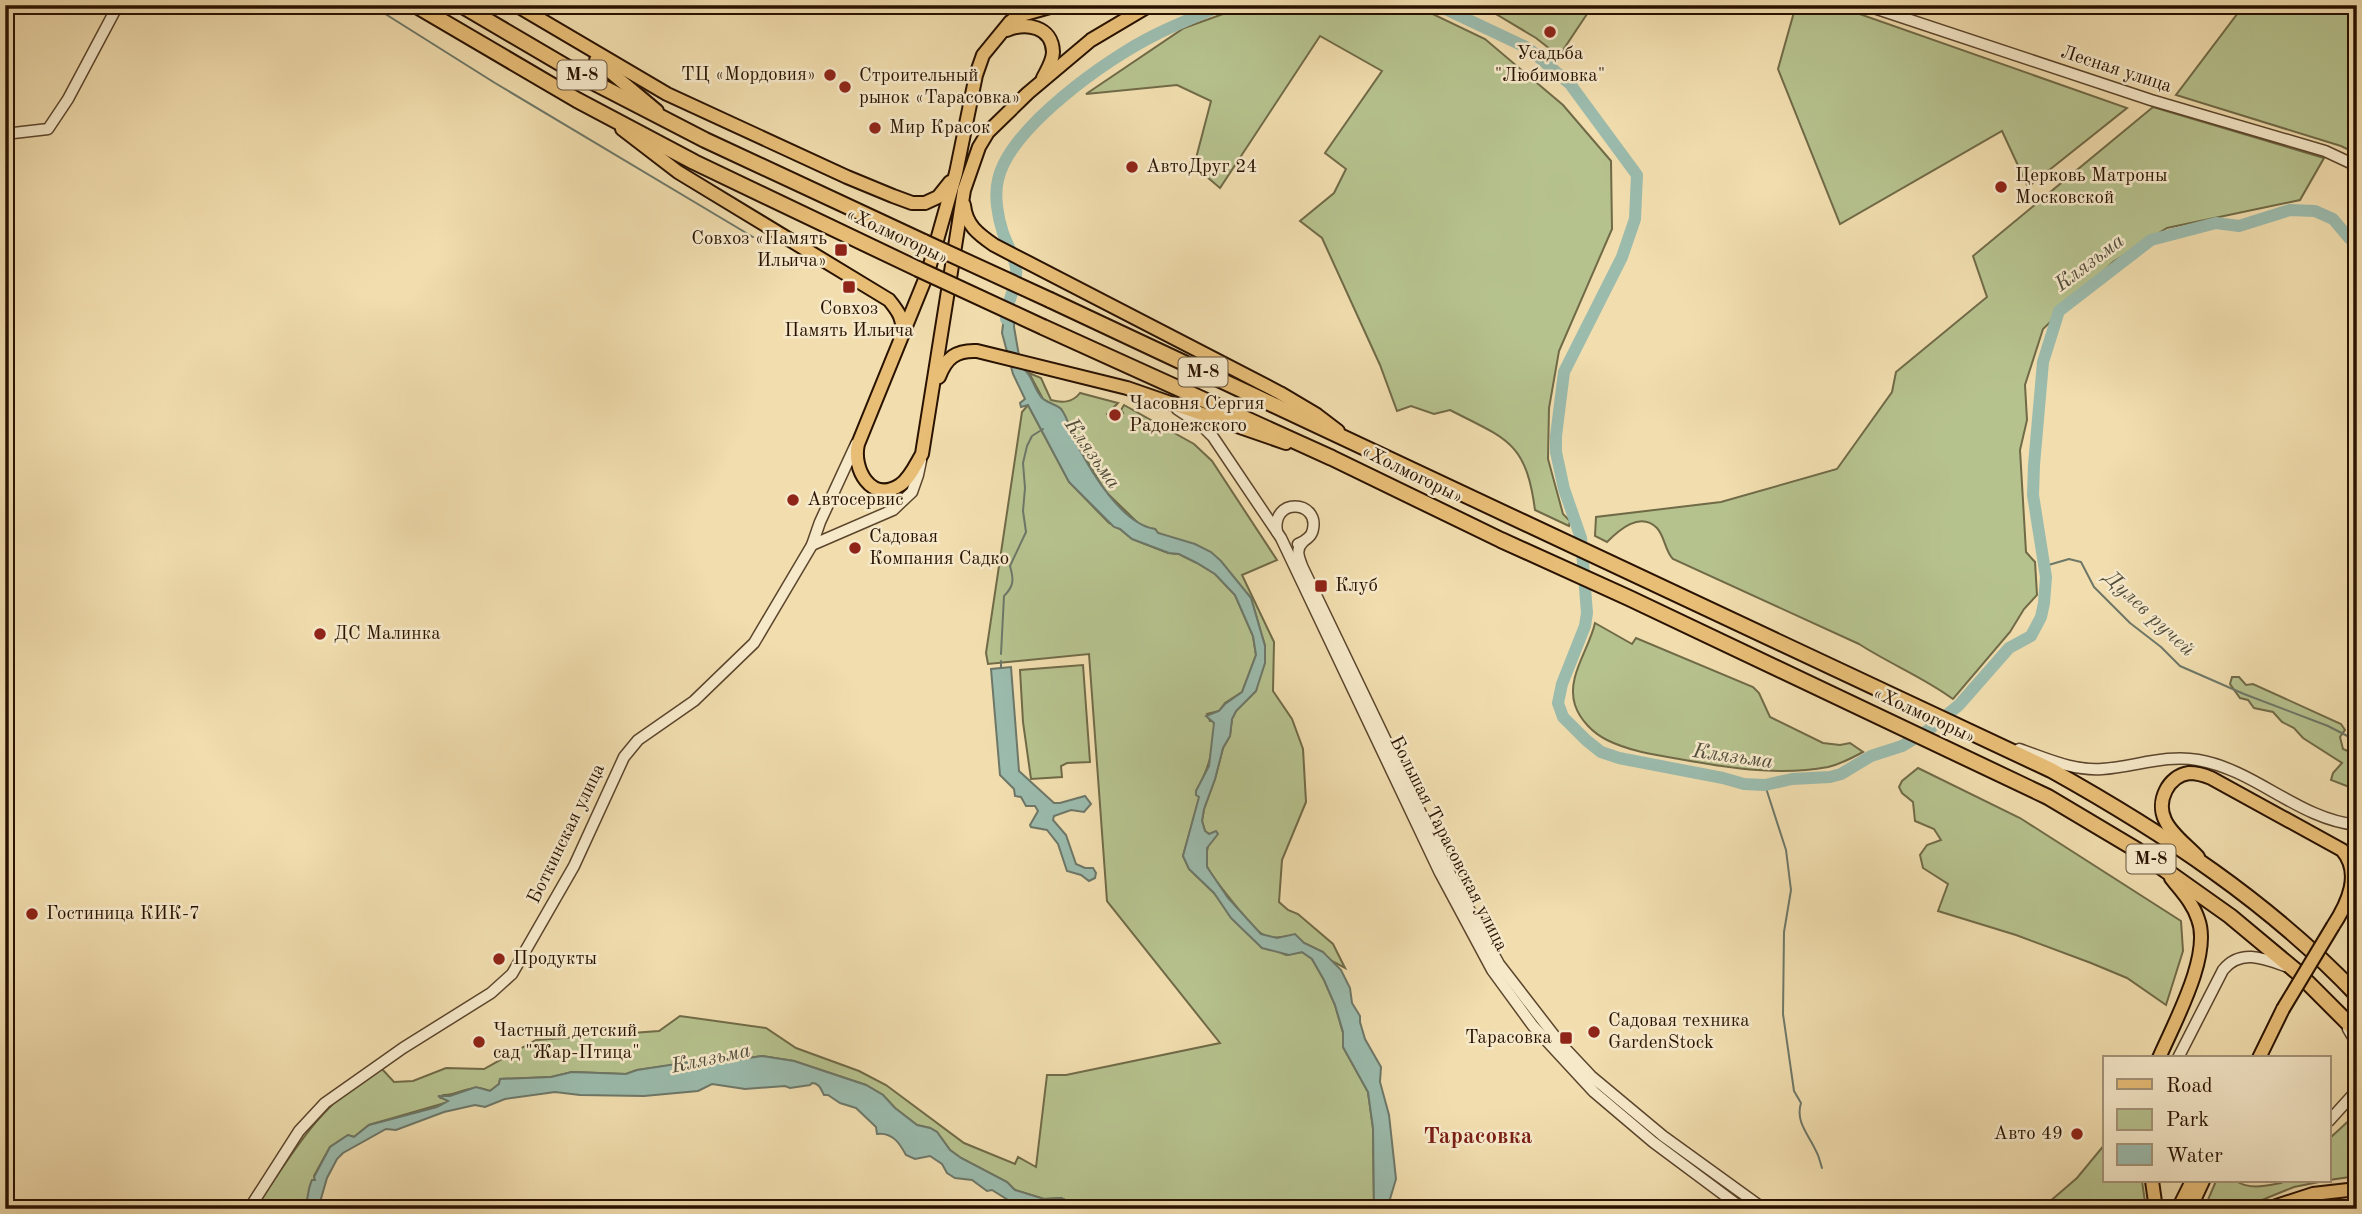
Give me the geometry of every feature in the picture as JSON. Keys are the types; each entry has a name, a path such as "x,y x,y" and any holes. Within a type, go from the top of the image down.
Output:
{"highway":[{"name":"«Холмогоры»","path":"415,5 600,112 694,162 1043,327 1332,458 2048,797 2159,865 2230,916 2296,971 2357,1032"},
{"name":"«Холмогоры»","path":"461,5 587,79 804,187 1896,696 2051,771 2096,795 2206,864 2248,896 2357,995"}],"main road":[{"path":"516,5 667,94 847,177 912,203 925,203 939,197 956,173"},
{"path":"1057,5 1018,16 983,55 976,75 956,173 928,272 863,430 857,451 857,466 863,478 877,489 898,487 922,454 964,190 974,158 988,132 1091,40 1150,5"},
{"path":"1001,32 1020,25 1043,31 1053,53 1041,82"},
{"path":"566,35 668,120"},
{"path":"600,112 678,172 889,300 901,319 898,349"},
{"path":"964,190 965,211 972,228 994,244 1280,393 1317,415 1356,445"},
{"path":"929,404 947,361 959,352 977,352 1127,388 1332,458"},
{"path":"2206,864 2169,825 2162,810 2168,786 2188,774 2211,778 2342,850 2351,861 2354,876 2343,911 2283,1009 2260,1056"},
{"path":"2159,865 2188,898 2202,932 2201,951 2195,972 2160,1056"},
{"path":"2343,911 2357,900"},
{"path":"2152,1182 2156,1209"},
{"path":"2178,1209 2192,1182"},
{"path":"2190,1209 2203,1182"},
{"path":"2267,1209 2313,1194 2357,1189"}],"street":[{"path":"5,134 48,129 68,99 118,5"},
{"name":"Лесная улица","path":"1865,5 2151,100 2325,151 2357,166"},
{"name":"Большая Тарасовская улица","path":"1171,404 1201,425 1213,438 1279,536 1440,873 1492,970 1532,1024 1594,1092 1663,1150 1742,1209"},
{"name":"Боткинская улица","path":"249,1209 299,1131 325,1103 402,1048 498,988 512,974 574,866 624,757 638,740 694,701 754,643 812,545 863,430"},
{"path":"812,545 893,510 912,492 922,454"},
{"path":"1291,506 1304,508 1312,516 1314,524 1311,536 1303,542 1291,544 1279,536 1276,523 1284,509 1291,506"},
{"name":"Большая Тарасовская улица","path":"1303,542 1298,548 1302,566 1453,880 1499,964 1560,1043 1591,1076 1663,1136 1764,1209"},
{"path":"1971,732 2076,768 2101,769 2178,759 2208,762 2231,771 2315,815 2335,822 2357,825"},
{"path":"2343,911 2357,892"},
{"path":"2179,1056 2223,970 2231,961 2251,956 2296,971"},
{"path":"2337,1011 2357,1044"},
{"path":"2330,1120 2357,1090"}],"green space":[{"path":"1248,5 1414,5 1485,39 1563,105 1611,161 1612,229 1559,351 1549,408 1548,459 1563,514 1570,521 1569,526 1535,510 1526,469 1510,445 1499,436 1450,410 1434,414 1411,406 1397,411 1380,365 1322,238 1300,221 1334,193 1346,169 1325,153 1382,71 1320,36 1220,188 1194,166 1211,101 1177,85 1086,94 1184,28"},
{"name":"Усадьба \"Любимовка\"","path":"1481,5 1593,5 1559,56 1536,38"},
{"path":"1796,5 1834,5 2127,108 2028,187 2002,131 1840,224 1778,69"},
{"path":"2244,5 2357,5 2357,154 2341,146 2176,95"},
{"path":"2153,107 2324,158 2300,200 2167,228 2113,262 2043,329 2025,385 2027,420 2020,450 2026,552 2035,562 2037,595 2024,609 2010,632 1953,699 1859,644 1673,559 1660,532 1650,523 1644,521 1630,524 1607,542 1595,536 1596,517 1721,502 1837,469 1892,392 1896,372 1987,297 1973,256"},
{"path":"1029,373 1041,378 1051,400 1067,401 1080,393 1118,403 1107,414 1113,421 1123,413 1121,410 1124,405 1194,444 1212,461 1277,560 1242,575 1274,642 1273,691 1292,719 1303,749 1306,802 1282,860 1279,902 1298,914 1333,944 1345,968 1295,935 1274,937 1262,934 1233,902 1207,866 1209,834 1202,821 1204,809 1223,748 1230,736 1232,719 1236,711 1256,691 1265,646 1251,598 1233,578 1174,539 1138,523 1105,491 1078,446 1061,409 1043,399"},
{"path":"1028,405 1069,482 1109,523 1132,539 1168,553 1179,554 1215,574 1235,595 1253,636 1256,655 1242,692 1225,703 1219,711 1207,714 1210,721 1214,721 1212,748 1196,791 1200,796 1183,856 1189,869 1262,948 1268,947 1286,955 1302,952 1312,959 1324,980 1343,1033 1343,1047 1368,1092 1373,1128 1374,1209 1085,1209 1061,1198 1044,1199 1015,1190 1007,1182 961,1158 950,1150 937,1132 917,1125 883,1095 866,1085 794,1061 762,1056 735,1060 724,1058 637,1070 626,1074 572,1072 551,1077 500,1079 499,1084 490,1091 474,1088 443,1095 441,1098 448,1101 445,1103 369,1125 354,1137 348,1135 330,1147 314,1176 315,1181 304,1209 255,1209 309,1130 342,1095 361,1081 382,1069 394,1082 413,1081 446,1068 484,1069 536,1040 659,1031 680,1016 766,1028 796,1048 859,1071 886,1085 964,1143 1015,1164 1018,1157 1036,1167 1047,1075 1066,1075 1220,1043 1107,901 1089,654 988,664 986,653 1022,412"},
{"path":"1595,623 1632,644 1636,638 1753,687 1759,693 1770,717 1823,743 1850,743 1863,752 1828,767 1772,771 1661,756 1615,744 1597,734 1584,721 1577,711 1573,695 1576,674"},
{"path":"1083,665 1090,762 1067,763 1061,766 1062,777 1031,779 1023,722 1020,670"},
{"path":"2232,677 2239,677 2246,685 2253,684 2341,724 2345,730 2340,737 2343,749 2357,755 2357,790 2331,780 2333,773 2342,763 2303,738 2273,712 2254,708 2248,700 2240,698 2230,684"},
{"path":"1918,768 2020,818 2181,921 2183,951 2166,1005 2127,978 2091,963 2016,935 1938,911 1948,884 1923,868 1920,855 1927,845 1941,840 1934,829 1915,821 1913,802 1899,787 1902,781"},
{"path":"2357,1113 2357,1176 2330,1180 2330,1138"},
{"path":"2103,1146 2103,1182 2142,1182 2146,1209 2041,1209 2077,1178"},
{"path":"2216,1182 2238,1182 2247,1186 2258,1186 2282,1182 2319,1182 2294,1187 2240,1209 2204,1209"}],"water":[{"path":"1005,309 1015,314 1014,327 1021,367 1042,398 1063,412 1083,455 1109,495 1131,518 1143,525 1211,552 1251,598 1265,646 1265,663 1256,691 1236,711 1232,719 1230,736 1223,748 1204,809 1202,821 1205,831 1209,834 1216,831 1218,834 1207,848 1207,867 1228,898 1261,934 1277,938 1295,934 1304,943 1323,952 1341,970 1350,988 1352,1003 1360,1016 1365,1039 1381,1067 1380,1082 1389,1115 1396,1179 1387,1209 1374,1209 1373,1128 1368,1092 1343,1047 1343,1032 1335,1005 1312,959 1302,952 1289,955 1262,948 1231,918 1214,893 1189,869 1183,856 1199,797 1196,791 1209,766 1214,723 1206,716 1219,711 1242,692 1256,655 1253,636 1235,595 1215,574 1179,554 1132,539 1114,527 1069,482 1028,405 1021,407 1020,403 1025,399 1013,374 1002,333"},
{"path":"1011,667 1019,771 1054,803 1085,796 1091,804 1084,812 1071,810 1054,816 1053,820 1066,835 1076,864 1093,868 1096,873 1095,878 1089,881 1081,875 1067,871 1058,844 1047,830 1030,825 1038,811 1035,806 1026,806 1000,775 991,669"},
{"path":"762,1056 794,1061 866,1085 883,1095 917,1125 937,1132 950,1150 961,1158 1007,1182 1015,1190 1044,1199 1061,1198 1085,1209 1036,1209 1035,1206 1017,1201 1013,1203 992,1190 987,1191 972,1180 955,1178 930,1156 915,1159 906,1155 892,1137 877,1134 876,1127 856,1108 824,1095 818,1085 812,1083 790,1088 785,1086 745,1089 712,1084 698,1091 644,1096 555,1092 505,1099 485,1107 475,1105 444,1112 396,1130 386,1129 343,1153 327,1178 318,1209 304,1209 310,1184 315,1180 314,1177 330,1147 348,1135 354,1137 369,1125 437,1107 448,1101 438,1096 450,1096 476,1087 490,1091 499,1084 500,1079 551,1077 572,1072 626,1074 709,1059 735,1060"}],"waterway":[{"path":"371,5 495,83 753,237"},
{"name":"Клязьма","path":"1006,319 1016,268 1000,221 997,200 998,180 1006,160 1040,117 1088,77 1155,35 1223,5"},
{"name":"Клязьма","path":"1437,5 1528,48 1570,84 1637,175 1635,219 1622,257 1564,372 1556,436 1556,452 1564,489 1581,538 1587,613 1558,703 1563,717 1586,740 1601,752 1619,758 1744,784 1765,785 1841,774 1871,756 1902,746 1927,731 1959,705 2009,648 2031,636 2041,617 2046,577 2033,495 2034,465 2043,362 2059,311 2151,240 2216,223 2239,226 2290,210 2315,211 2333,219 2357,244"},
{"path":"1001,654 1004,596 1012,582 1010,566 1026,532 1023,463 1032,436 1043,429"},
{"name":"Дулев ручей","path":"2045,566 2069,559 2081,562 2094,587 2130,623 2180,666 2328,726 2357,741"},
{"path":"1001,661 1001,668"},
{"path":"1765,785 1786,850 1791,890 1784,932 1783,1014 1794,1091 1801,1103 1801,1122 1822,1168"}],"place":[{"name":"Усадьба \"Любимовка\"","path":"1550,32"},
{"name":"ТЦ «Мордовия»","path":"830,75"},
{"name":"Строительный рынок «Тарасовка»","path":"845,87"},
{"name":"Мир Красок","path":"875,128"},
{"name":"АвтоДруг 24","path":"1132,167"},
{"name":"Церковь Матроны Московской","path":"2001,187"},
{"name":"Совхоз «Память Ильича»","path":"841,250"},
{"name":"Совхоз Память Ильича","path":"849,287"},
{"name":"Часовня Сергия Радонежского","path":"1115,415"},
{"name":"Автосервис","path":"793,500"},
{"name":"Садовая Компания Садко","path":"855,548"},
{"name":"Клуб","path":"1321,586"},
{"name":"ДС Малинка","path":"320,634"},
{"name":"Гостиница КИК-7","path":"32,914"},
{"name":"Продукты","path":"499,959"},
{"name":"Садовая техника GardenStock","path":"1594,1032"},
{"name":"Тарасовка","path":"1566,1038"},
{"name":"Частный детский сад \"Жар-Птица\"","path":"479,1042"},
{"name":"Авто 49","path":"2077,1134"}],"district":[{"name":"Тарасовка","path":"1478,1136"}]}
